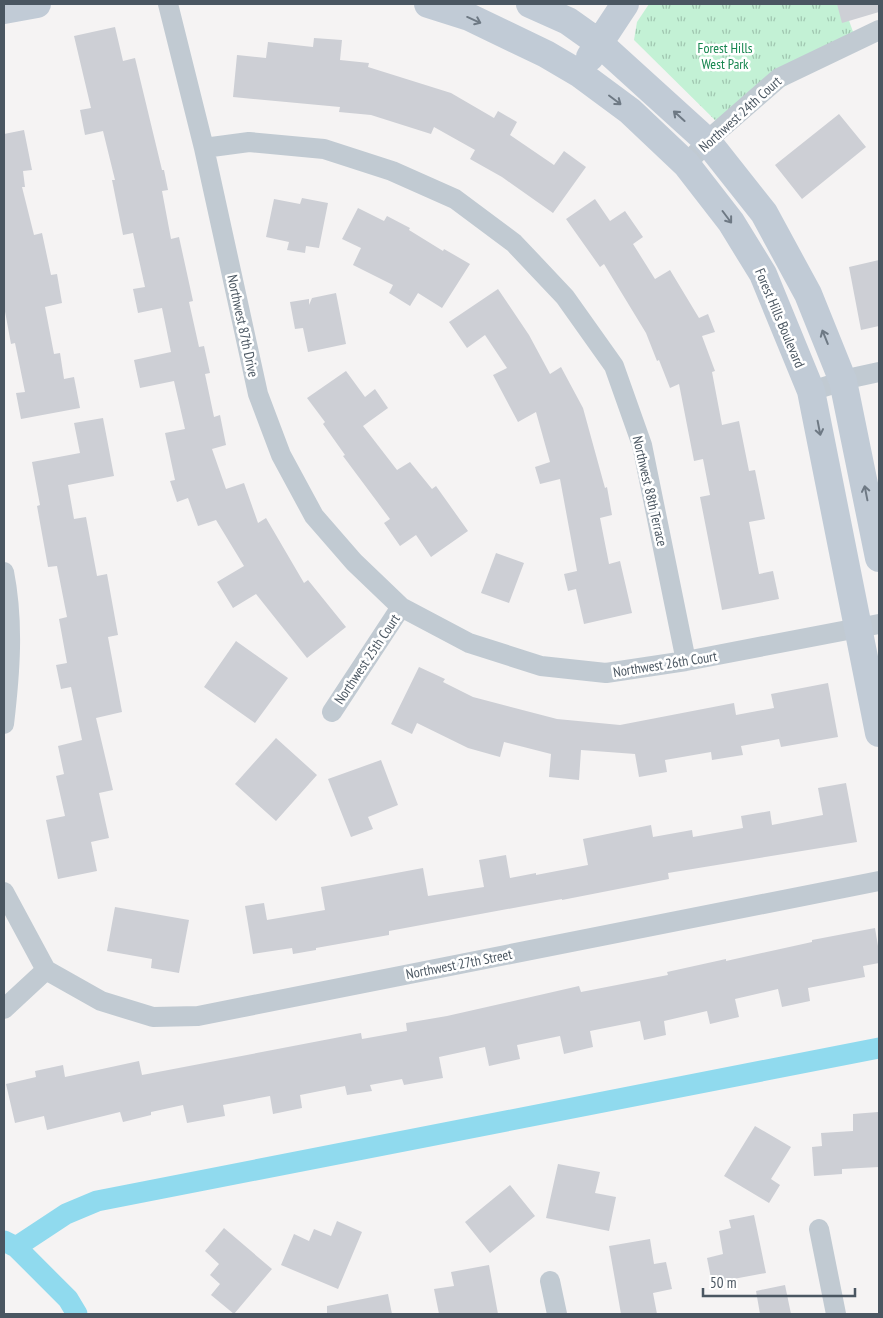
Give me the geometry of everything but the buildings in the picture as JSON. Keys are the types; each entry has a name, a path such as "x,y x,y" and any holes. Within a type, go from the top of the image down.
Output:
{"street":[{"path":"4,10 37,4"},
{"name":"Northwest 87th Drive","path":"168,4 204,148 258,394 281,455 314,516 354,562 401,607"},
{"name":"Forest Hills Boulevard","path":"428,4 469,17 546,54 580,74 630,111 686,164 731,222 763,274 811,391 869,626 879,733"},
{"path":"530,4 574,12 599,42 707,141 764,214 808,294 843,381 879,558"},
{"path":"580,74 625,4"},
{"path":"546,54 574,12"},
{"name":"Northwest 24th Court","path":"686,164 707,141 779,78 879,30"},
{"name":"Northwest 88th Terrace","path":"204,148 249,142 324,149 392,171 455,199 514,243 566,297 614,366 642,445 686,661"},
{"path":"811,391 879,372"},
{"path":"4,572 9,598 10,667 4,724"},
{"name":"Northwest 26th Court","path":"401,607 469,642 541,666 606,673 686,661 869,626"},
{"name":"Northwest 25th Court","path":"332,712 401,607"},
{"name":"Northwest 27th Street","path":"46,970 101,1001 153,1017 198,1016 879,881"},
{"path":"4,892 46,970 4,1009"},
{"path":"819,1229 836,1314"},
{"path":"550,1281 557,1314"}],"green space":[{"name":"Forest Hills West Park","path":"649,4 843,4 856,40 722,127 634,40 637,22"}],"waterway":[{"path":"16,1247 66,1214 97,1201 879,1048"},
{"path":"4,1241 16,1247 68,1299 77,1314"}]}
